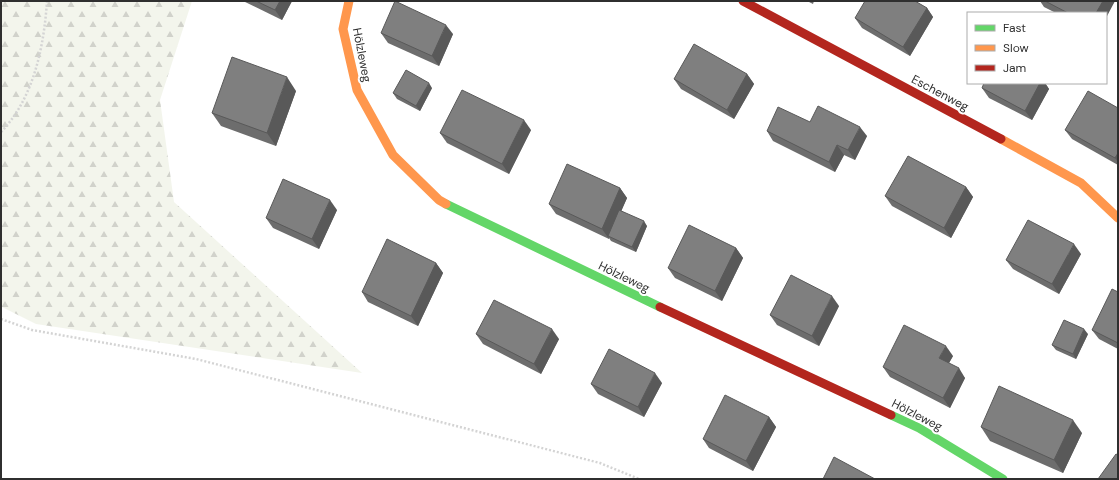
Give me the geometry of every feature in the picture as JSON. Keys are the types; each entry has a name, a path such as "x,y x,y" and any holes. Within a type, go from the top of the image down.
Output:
{"street":[{"name":"Hölzleweg","path":"349,1 343,29 357,90 393,155 439,200 664,309 919,428 1003,479"},
{"name":"Eschenweg","path":"743,1 1081,183 1118,218"}],"path":[{"path":"1,132 11,122 31,85 41,44 47,1"},
{"path":"1,319 32,330 196,359 600,463 639,479"}],"green space":[{"path":"1,1 192,1 160,100 174,202 362,373 36,324 2,307"}],"building":[{"path":"256,1 280,1 275,10"},
{"path":"395,1 446,25 432,56 381,33"},
{"path":"865,1 915,1 927,8 903,47 855,18"},
{"path":"1045,1 1103,1 1097,12 1066,12"},
{"path":"694,44 747,74 727,110 674,79"},
{"path":"232,57 287,77 267,133 212,113"},
{"path":"406,70 429,83 416,106 393,93"},
{"path":"984,84 1039,84 1025,111 982,88"},
{"path":"462,90 524,120 502,164 440,133"},
{"path":"1088,91 1118,108 1118,153 1115,158 1065,130"},
{"path":"818,106 860,127 848,150 837,145 829,162 767,131 778,107 810,122"},
{"path":"908,156 966,187 944,228 885,196"},
{"path":"567,164 620,188 602,229 549,204"},
{"path":"283,179 330,200 312,239 266,218"},
{"path":"619,210 644,221 632,247 608,236"},
{"path":"1028,220 1074,244 1052,284 1006,260"},
{"path":"689,225 736,248 715,291 668,268"},
{"path":"387,239 436,263 411,316 362,292"},
{"path":"791,275 832,296 812,336 770,315"},
{"path":"1112,289 1118,292 1118,343 1092,330"},
{"path":"494,300 552,329 534,364 476,334"},
{"path":"1064,320 1084,329 1073,354 1052,345"},
{"path":"904,325 946,346 939,358 959,368 943,398 883,367"},
{"path":"609,349 655,373 638,407 591,384"},
{"path":"999,386 1073,420 1054,460 981,427"},
{"path":"725,395 769,417 746,461 703,439"},
{"path":"1116,454 1118,455 1118,479 1098,479"},
{"path":"834,457 875,479 823,479"}],"traffic: fast":[{"path":"446,204 660,307"},
{"path":"891,415 919,428 1003,479"}],"traffic: slow":[{"path":"349,1 343,29 357,90 393,155 439,200 446,204"},
{"path":"1001,139 1081,183 1118,218"}],"traffic: jam":[{"path":"743,1 1001,139"},
{"path":"660,307 891,415"}]}
